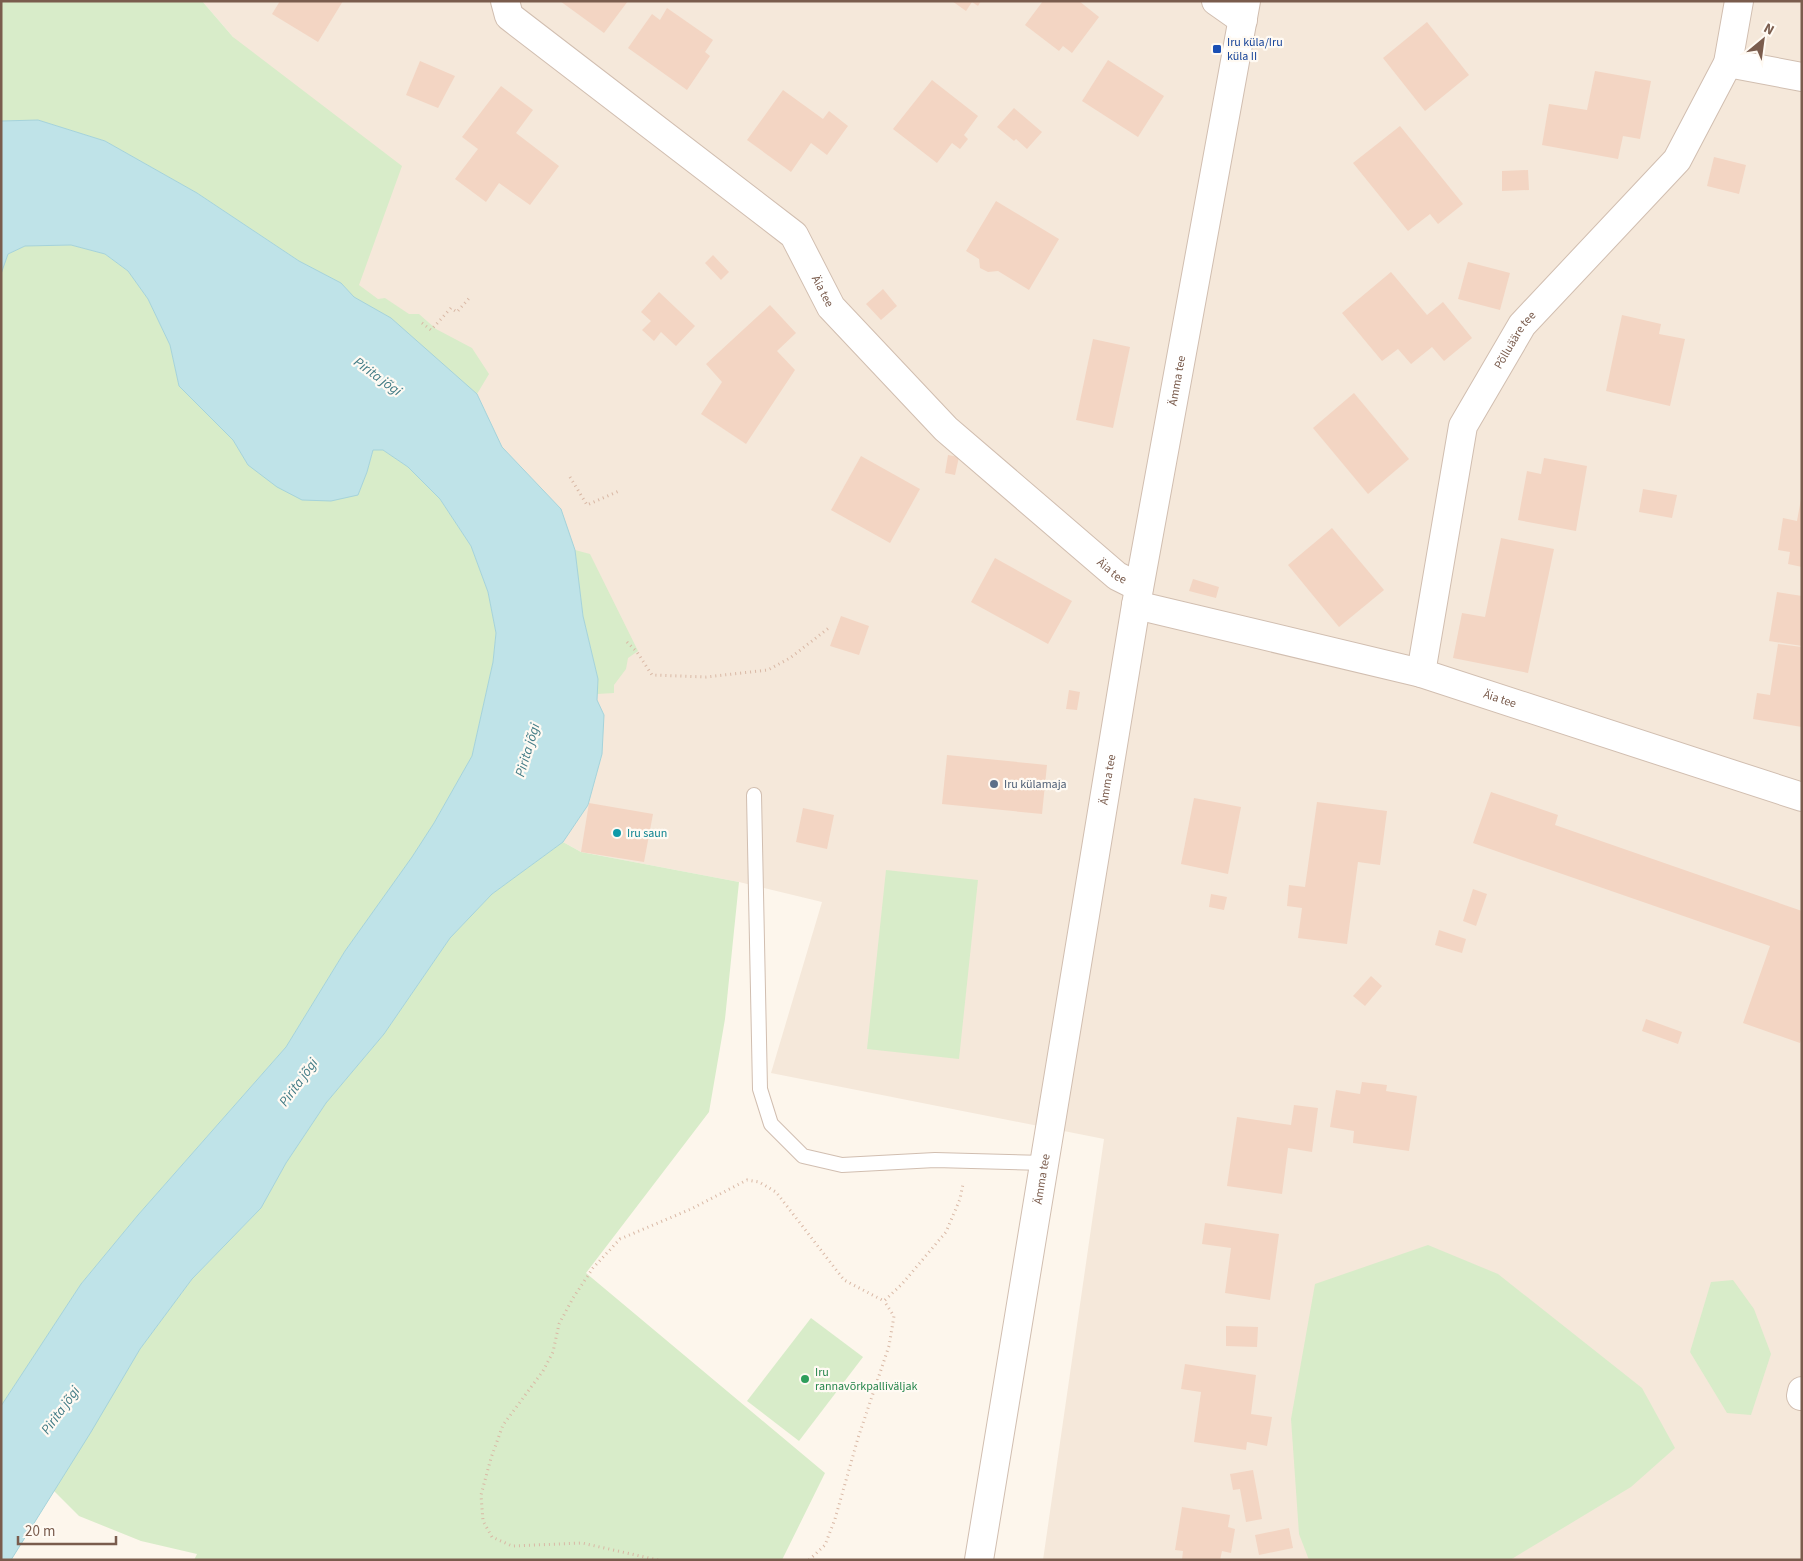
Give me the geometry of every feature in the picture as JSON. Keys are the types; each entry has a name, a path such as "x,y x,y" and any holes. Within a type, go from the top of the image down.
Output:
{"street":[{"name":"Äia tee","path":"505,1 509,16 794,235 831,308 946,429 1138,596 1421,673 1802,797"},
{"path":"1216,1 1245,11"},
{"name":"Põlluääre tee","path":"1421,673 1462,426 1522,325 1677,160 1728,63 1739,1"},
{"name":"Ämma tee","path":"979,1560 1138,596 1245,11"},
{"path":"1728,63 1802,77"}],"lane":[{"path":"754,795 760,1089 771,1124 803,1156 842,1164 935,1160 1045,1163"}],"path":[{"path":"422,323 431,330 451,308 457,312 471,296"},
{"path":"570,477 587,505 619,491"},
{"path":"627,642 637,652 652,675 706,677 768,670 790,658 830,627"},
{"path":"884,1301 914,1272 946,1232 960,1199 967,1161"},
{"path":"658,1560 582,1543 512,1546 492,1537 483,1521 481,1495 490,1458 503,1424 543,1371 553,1352 559,1324 573,1298 593,1268 620,1239 691,1209 747,1180 759,1182 776,1192 844,1280 884,1301 894,1316 889,1346 858,1438 835,1519 825,1545 808,1560"}],"shaded area":[{"path":"202,1 1802,1 1802,1560 1043,1560 1104,1139 771,1073 822,902 739,882 581,852 563,842 588,805 602,754 604,715 597,700 598,679 561,509 502,447 477,394 354,297 233,37"}],"green space":[{"path":"1,1 202,1 233,37 402,166 359,285 378,299 385,298 409,314 419,314 436,329 472,348 489,374 477,394 391,318 354,297 341,283 299,261 197,193 105,141 38,120 1,121"},
{"path":"71,245 105,254 128,271 148,299 170,345 179,386 233,440 248,465 358,495 373,450 383,450 408,467 440,499 471,546 488,592 496,633 493,662 472,756 434,823 345,951 286,1047 138,1215 81,1284 1,1406 1,274 8,254 25,246"},
{"path":"575,550 590,554 638,651 628,658 626,669 614,685 614,693 597,694 598,679 583,616"},
{"path":"563,842 581,852 739,882 725,1019 709,1112 586,1273 825,1473 782,1560 194,1560 197,1554 141,1541 79,1516 54,1491 140,1349 192,1279 261,1208 286,1163 326,1103 384,1034 450,938 492,894"},
{"path":"886,870 978,880 959,1059 867,1049"},
{"path":"1428,1245 1498,1274 1642,1388 1675,1448 1631,1487 1510,1560 1309,1560 1299,1534 1291,1419 1315,1284"},
{"path":"1733,1280 1754,1309 1771,1354 1751,1415 1727,1413 1690,1352 1711,1282"},
{"name":"Iru rannavõrkpalliväljak","path":"811,1318 863,1357 799,1441 747,1401"}],"water":[{"name":"Pirita jõgi","path":"38,120 105,141 197,193 299,261 341,283 354,297 391,318 477,394 502,447 561,509 575,550 583,616 598,679 597,700 604,715 602,754 588,805 563,842 492,894 450,938 384,1034 326,1103 286,1163 261,1208 192,1279 140,1349 11,1560 1,1560 1,1406 81,1284 138,1215 286,1047 345,951 434,823 472,756 493,662 496,633 488,592 471,546 440,499 408,467 383,450 373,450 358,495 331,501 302,500 277,487 248,465 233,440 179,386 170,345 148,299 128,271 105,254 71,245 25,246 8,254 1,274 1,121"}],"building":[{"path":"280,1 343,1 318,42 272,14"},
{"path":"560,1 628,1 604,33"},
{"path":"952,1 981,1 978,6 972,2 966,11"},
{"path":"1043,1 1079,1 1099,17 1072,53 1063,46 1059,51 1025,25"},
{"path":"667,8 713,40 705,52 710,56 687,90 628,48 652,14 660,20"},
{"path":"1427,22 1469,75 1425,111 1383,58"},
{"path":"1108,60 1164,96 1138,137 1082,101"},
{"path":"420,61 455,76 438,108 406,95"},
{"path":"1595,71 1651,81 1640,139 1623,136 1618,159 1542,145 1549,104 1587,110"},
{"path":"932,80 978,116 964,135 968,139 960,149 952,143 937,163 893,129"},
{"path":"501,86 533,110 516,133 559,166 530,205 499,183 486,202 455,179 478,149 462,137"},
{"path":"783,90 823,119 829,111 848,126 827,155 811,143 791,172 747,140"},
{"path":"1014,108 1042,132 1027,149 1016,139 1014,141 997,127"},
{"path":"1400,126 1463,204 1438,224 1430,214 1408,231 1353,163"},
{"path":"1714,157 1746,165 1739,194 1707,186"},
{"path":"1528,170 1529,190 1502,191 1502,171"},
{"path":"996,201 1059,239 1029,290 998,271 988,272 980,268 979,259 966,251"},
{"path":"713,255 729,272 721,280 705,263"},
{"path":"1468,262 1510,273 1500,310 1458,299"},
{"path":"1391,272 1427,315 1443,302 1472,338 1444,361 1432,347 1411,364 1398,349 1382,361 1342,313"},
{"path":"883,289 897,306 881,320 866,304"},
{"path":"659,292 695,326 676,346 661,332 654,341 642,330 651,321 641,312"},
{"path":"770,305 796,333 777,351 795,370 746,444 701,414 722,382 706,364"},
{"path":"1622,315 1661,324 1659,334 1685,339 1670,406 1606,391"},
{"path":"1093,339 1130,347 1113,428 1076,420"},
{"path":"1354,393 1409,459 1368,494 1313,428"},
{"path":"948,455 959,457 955,475 945,473"},
{"path":"861,456 920,489 890,543 831,510"},
{"path":"1544,458 1587,466 1576,531 1518,520 1527,471 1541,474"},
{"path":"1643,489 1677,495 1672,518 1639,512"},
{"path":"1801,499 1802,567 1788,564 1790,552 1778,550 1783,518 1797,521"},
{"path":"1332,528 1384,590 1339,627 1288,565"},
{"path":"1501,538 1554,549 1528,673 1453,658 1462,613 1485,617"},
{"path":"995,558 1072,601 1048,644 971,602"},
{"path":"1193,579 1219,587 1216,598 1189,591"},
{"path":"1777,592 1802,596 1802,646 1769,641"},
{"path":"841,616 869,626 859,655 830,646"},
{"path":"1778,644 1802,647 1802,727 1753,719 1757,693 1770,695"},
{"path":"1069,690 1080,692 1077,710 1066,709"},
{"name":"Iru külamaja","path":"947,755 1047,765 1042,814 942,804"},
{"path":"1491,792 1558,815 1555,825 1802,911 1802,1038 1800,1043 1743,1023 1770,946 1473,843"},
{"path":"1194,798 1241,807 1228,874 1181,864"},
{"path":"1317,802 1387,811 1380,865 1358,862 1347,944 1298,938 1302,908 1287,906 1289,885 1305,887"},
{"name":"Iru saun","path":"589,803 653,814 644,862 581,852"},
{"path":"803,808 834,815 827,849 796,842"},
{"path":"1473,889 1487,894 1476,926 1463,921"},
{"path":"1211,894 1227,897 1224,910 1209,907"},
{"path":"1439,930 1466,939 1462,953 1435,945"},
{"path":"1371,976 1382,986 1365,1006 1353,996"},
{"path":"1646,1019 1682,1032 1678,1044 1642,1031"},
{"path":"1362,1082 1387,1085 1386,1091 1417,1096 1409,1151 1353,1143 1354,1131 1330,1127 1336,1090 1360,1094"},
{"path":"1294,1105 1318,1108 1312,1152 1288,1148 1282,1194 1227,1186 1237,1117 1291,1125"},
{"path":"1205,1223 1279,1234 1270,1300 1225,1293 1231,1248 1202,1244"},
{"path":"1226,1326 1258,1327 1257,1347 1226,1346"},
{"path":"1185,1364 1256,1375 1251,1414 1272,1417 1267,1446 1247,1442 1246,1450 1194,1442 1201,1392 1181,1389"},
{"path":"1253,1470 1262,1519 1246,1522 1240,1489 1233,1490 1230,1474"},
{"path":"1182,1507 1230,1515 1228,1527 1235,1529 1231,1553 1222,1551 1220,1560 1182,1560 1183,1551 1175,1550"},
{"path":"1289,1528 1293,1548 1259,1555 1255,1535"}],"place":[{"name":"Iru küla/Iru küla II","path":"1217,49"},
{"name":"Iru külamaja","path":"994,784"},
{"name":"Iru saun","path":"617,833"},
{"name":"Iru rannavõrkpalliväljak","path":"805,1379"}]}
